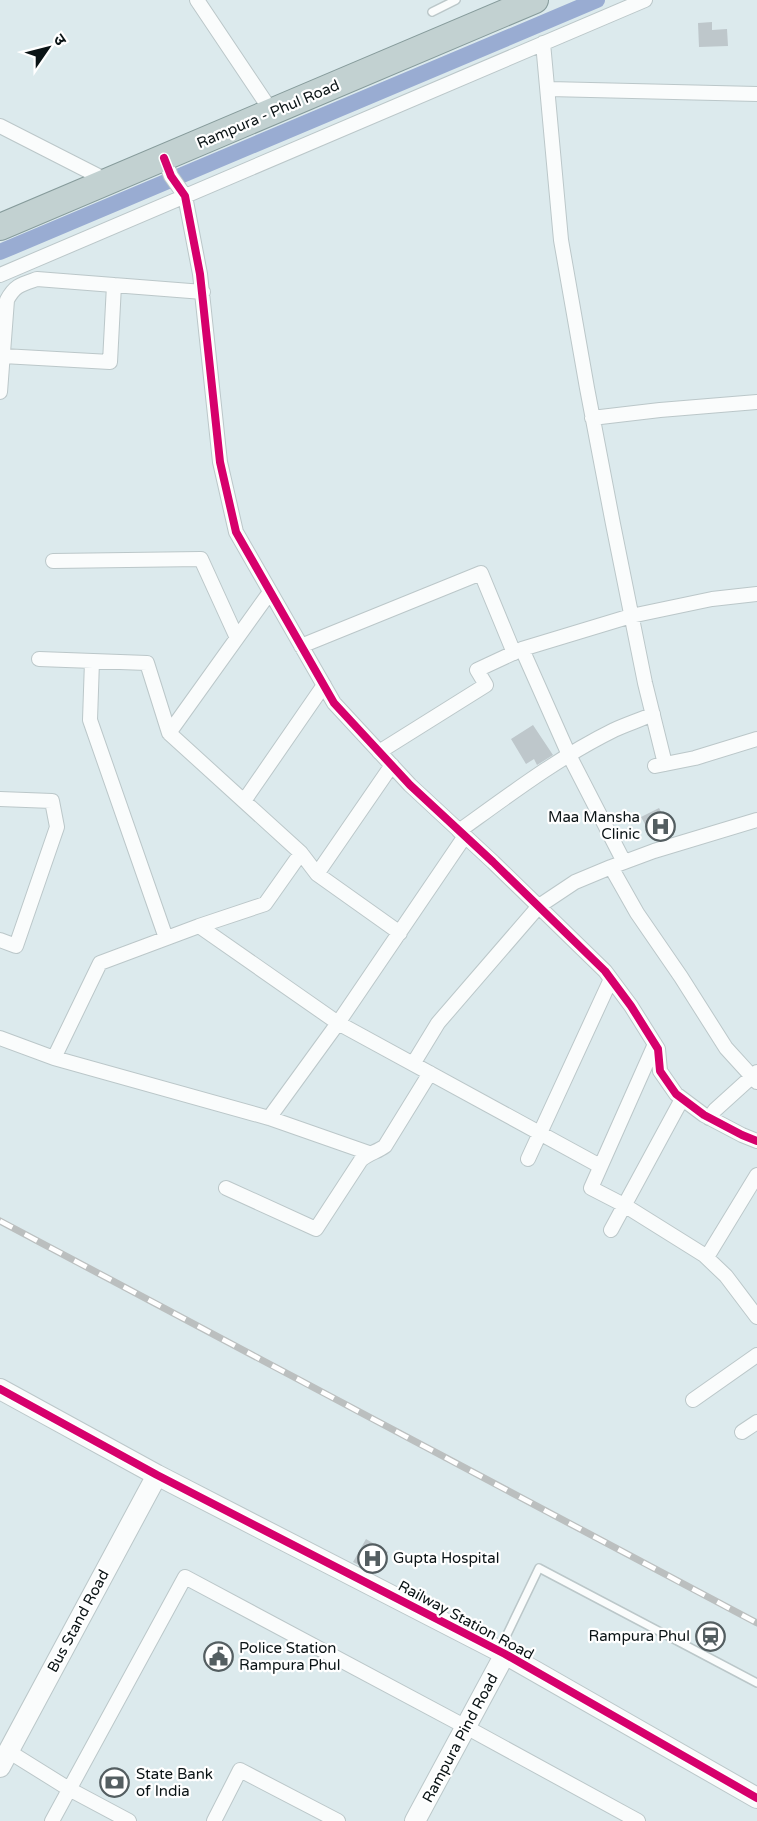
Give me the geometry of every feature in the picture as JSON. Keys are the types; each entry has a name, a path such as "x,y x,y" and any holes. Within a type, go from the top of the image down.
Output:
{"highway":[{"name":"Rampura - Phul Road","path":"0,227 109,181 168,167 272,112 530,1"}],"street":[{"path":"197,0 272,112"},
{"path":"0,275 183,195 645,0"},
{"path":"543,44 549,89 561,240 592,418 652,714 660,765 695,758 757,739"},
{"path":"549,89 757,94"},
{"path":"0,126 109,181"},
{"path":"168,167 183,195 202,292 220,462 236,532 334,703 410,785 605,971 658,1049 660,1071 676,1094 709,1118 757,1140"},
{"path":"0,392 7,300 19,285 37,279 202,292"},
{"path":"3,356 110,362 114,285"},
{"path":"592,418 757,402"},
{"path":"53,561 201,559 237,638"},
{"path":"301,646 481,573 569,755 637,913 726,1048 755,1077 715,1110 709,1118"},
{"path":"170,733 270,592"},
{"path":"379,752 486,685 477,670 518,651 631,616 712,599 757,594"},
{"path":"39,659 147,663 170,733 301,853 317,874 400,933"},
{"path":"92,661 90,720 166,938"},
{"path":"244,801 324,686"},
{"path":"270,1118 400,933 462,833 517,789 569,755 614,730 652,714"},
{"path":"317,874 392,765"},
{"path":"0,799 52,801 57,827 16,946 0,940"},
{"path":"413,1064 438,1023 539,906 575,882 654,850 757,820"},
{"path":"54,1058 100,963 265,904 301,853"},
{"path":"199,926 338,1023 600,1166"},
{"path":"528,1160 611,979"},
{"path":"0,1038 54,1058 270,1118 369,1153 377,1152 385,1146 430,1073"},
{"path":"655,1044 591,1188 624,1205 707,1257 755,1310"},
{"path":"610,1230 682,1099"},
{"path":"226,1188 316,1229 361,1160 369,1153"},
{"path":"707,1257 757,1175"},
{"path":"693,1400 757,1355"},
{"name":"Railway Station Road","path":"0,1389 157,1475 505,1651 757,1798"},
{"path":"742,1432 757,1422"},
{"name":"Bus Stand Road","path":"4,1759 157,1475"},
{"path":"52,1821 185,1577 638,1821"},
{"path":"505,1651 757,1783"},
{"name":"Rampura Pind Road","path":"415,1821 505,1651"},
{"path":"4,1759 69,1789 129,1821"},
{"path":"214,1821 240,1770 338,1821"}],"lane":[{"path":"432,12 456,0"},
{"path":"505,1651 539,1568 757,1683"}],"building":[{"path":"712,22 712,30 727,29 728,46 699,47 698,23"},
{"path":"533,725 553,755 537,765 534,759 526,764 511,739"},
{"path":"659,808 674,835 661,840 656,831 651,835 641,817"},
{"path":"366,1539 388,1552 376,1574 353,1562"}],"waterway":[{"path":"0,252 597,0"}],"railway":[{"path":"0,1221 757,1623"}],"cycle path":[{"path":"164,158 171,176 185,196 200,274 220,462 236,532 334,703 410,785 605,971 631,1006 658,1049 660,1071 676,1094 704,1115 757,1141"},
{"path":"0,1389 157,1475 505,1654 757,1798"}],"place":[{"name":"Maa Mansha Clinic","path":"661,826"},
{"name":"Gupta Hospital","path":"372,1558"},
{"name":"Rampura Phul","path":"711,1636"},
{"name":"Police Station Rampura Phul","path":"218,1657"},
{"name":"State Bank of India","path":"115,1783"}]}
